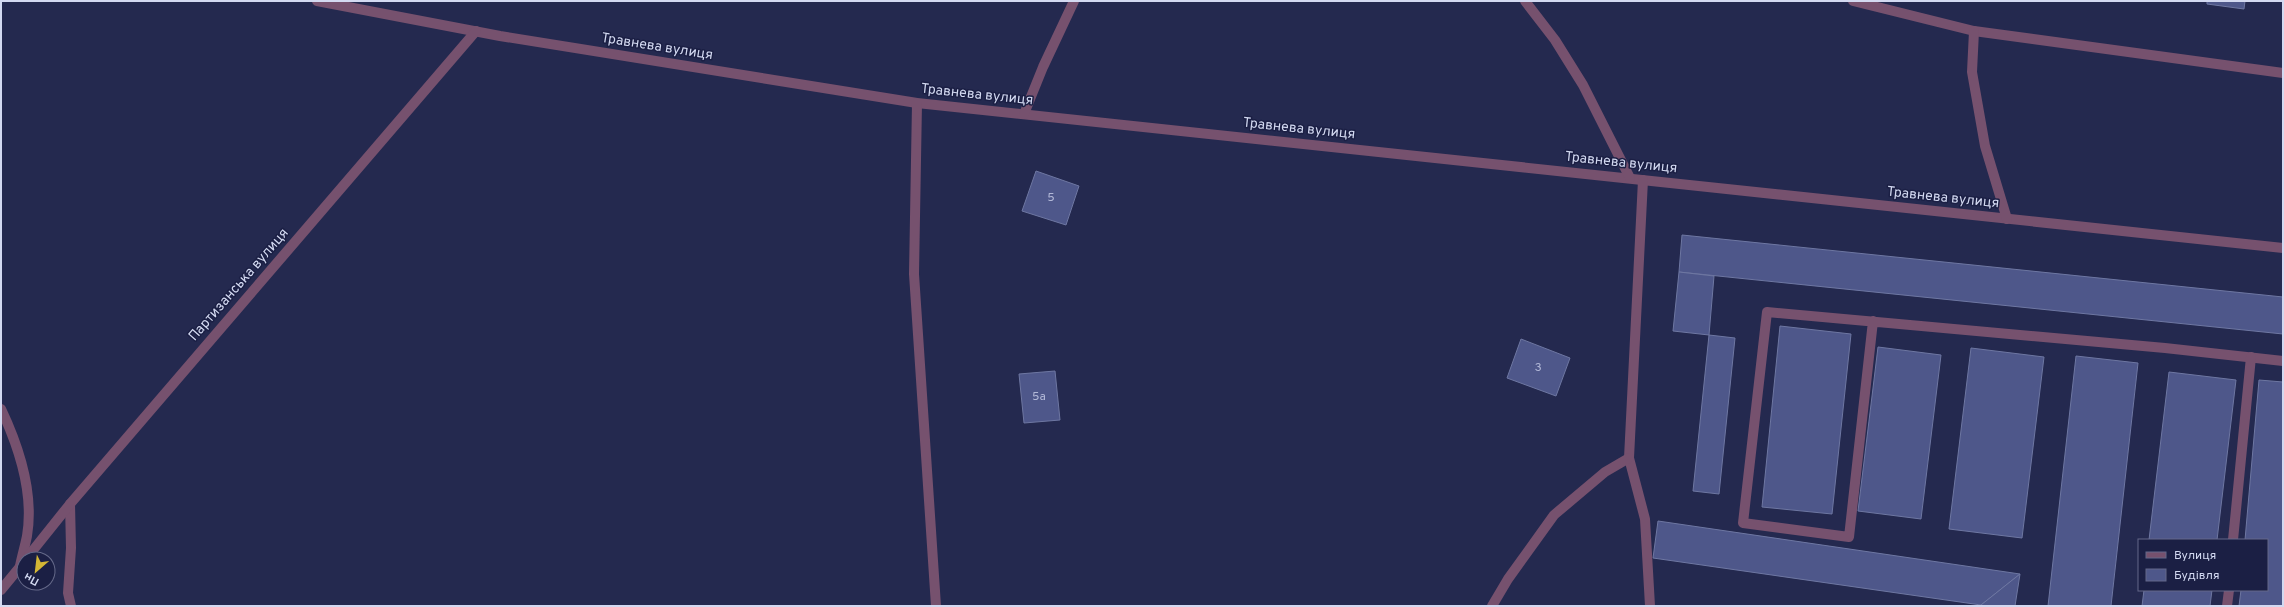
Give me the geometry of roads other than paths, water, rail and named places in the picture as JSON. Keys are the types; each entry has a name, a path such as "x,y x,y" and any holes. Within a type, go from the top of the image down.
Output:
{"street":[{"name":"Травнева вулиця","path":"317,1 476,31 917,103 2283,248"},
{"path":"1024,114 1043,67 1074,1"},
{"path":"1525,1 1555,40 1583,85 1630,178"},
{"path":"1853,1 1974,31 2283,73"},
{"name":"Партизанська вулиця","path":"32,551 70,504 476,31"},
{"path":"1974,31 1972,72 1985,146 2007,219"},
{"path":"917,103 914,274 936,606"},
{"path":"1643,180 1629,458 1645,519 1650,606"},
{"path":"1873,321 1849,537 1743,523 1767,312 1873,321 2283,361"},
{"path":"2233,539 2251,357"},
{"path":"1,409 19,457 28,490 27,535 25,551"},
{"path":"1492,606 1508,579 1554,515 1605,472 1629,458"},
{"path":"70,504 71,548 68,593 71,606"},
{"name":"Партизанська вулиця","path":"1,590 16,571"},
{"path":"2227,606 2229,591"}]}
